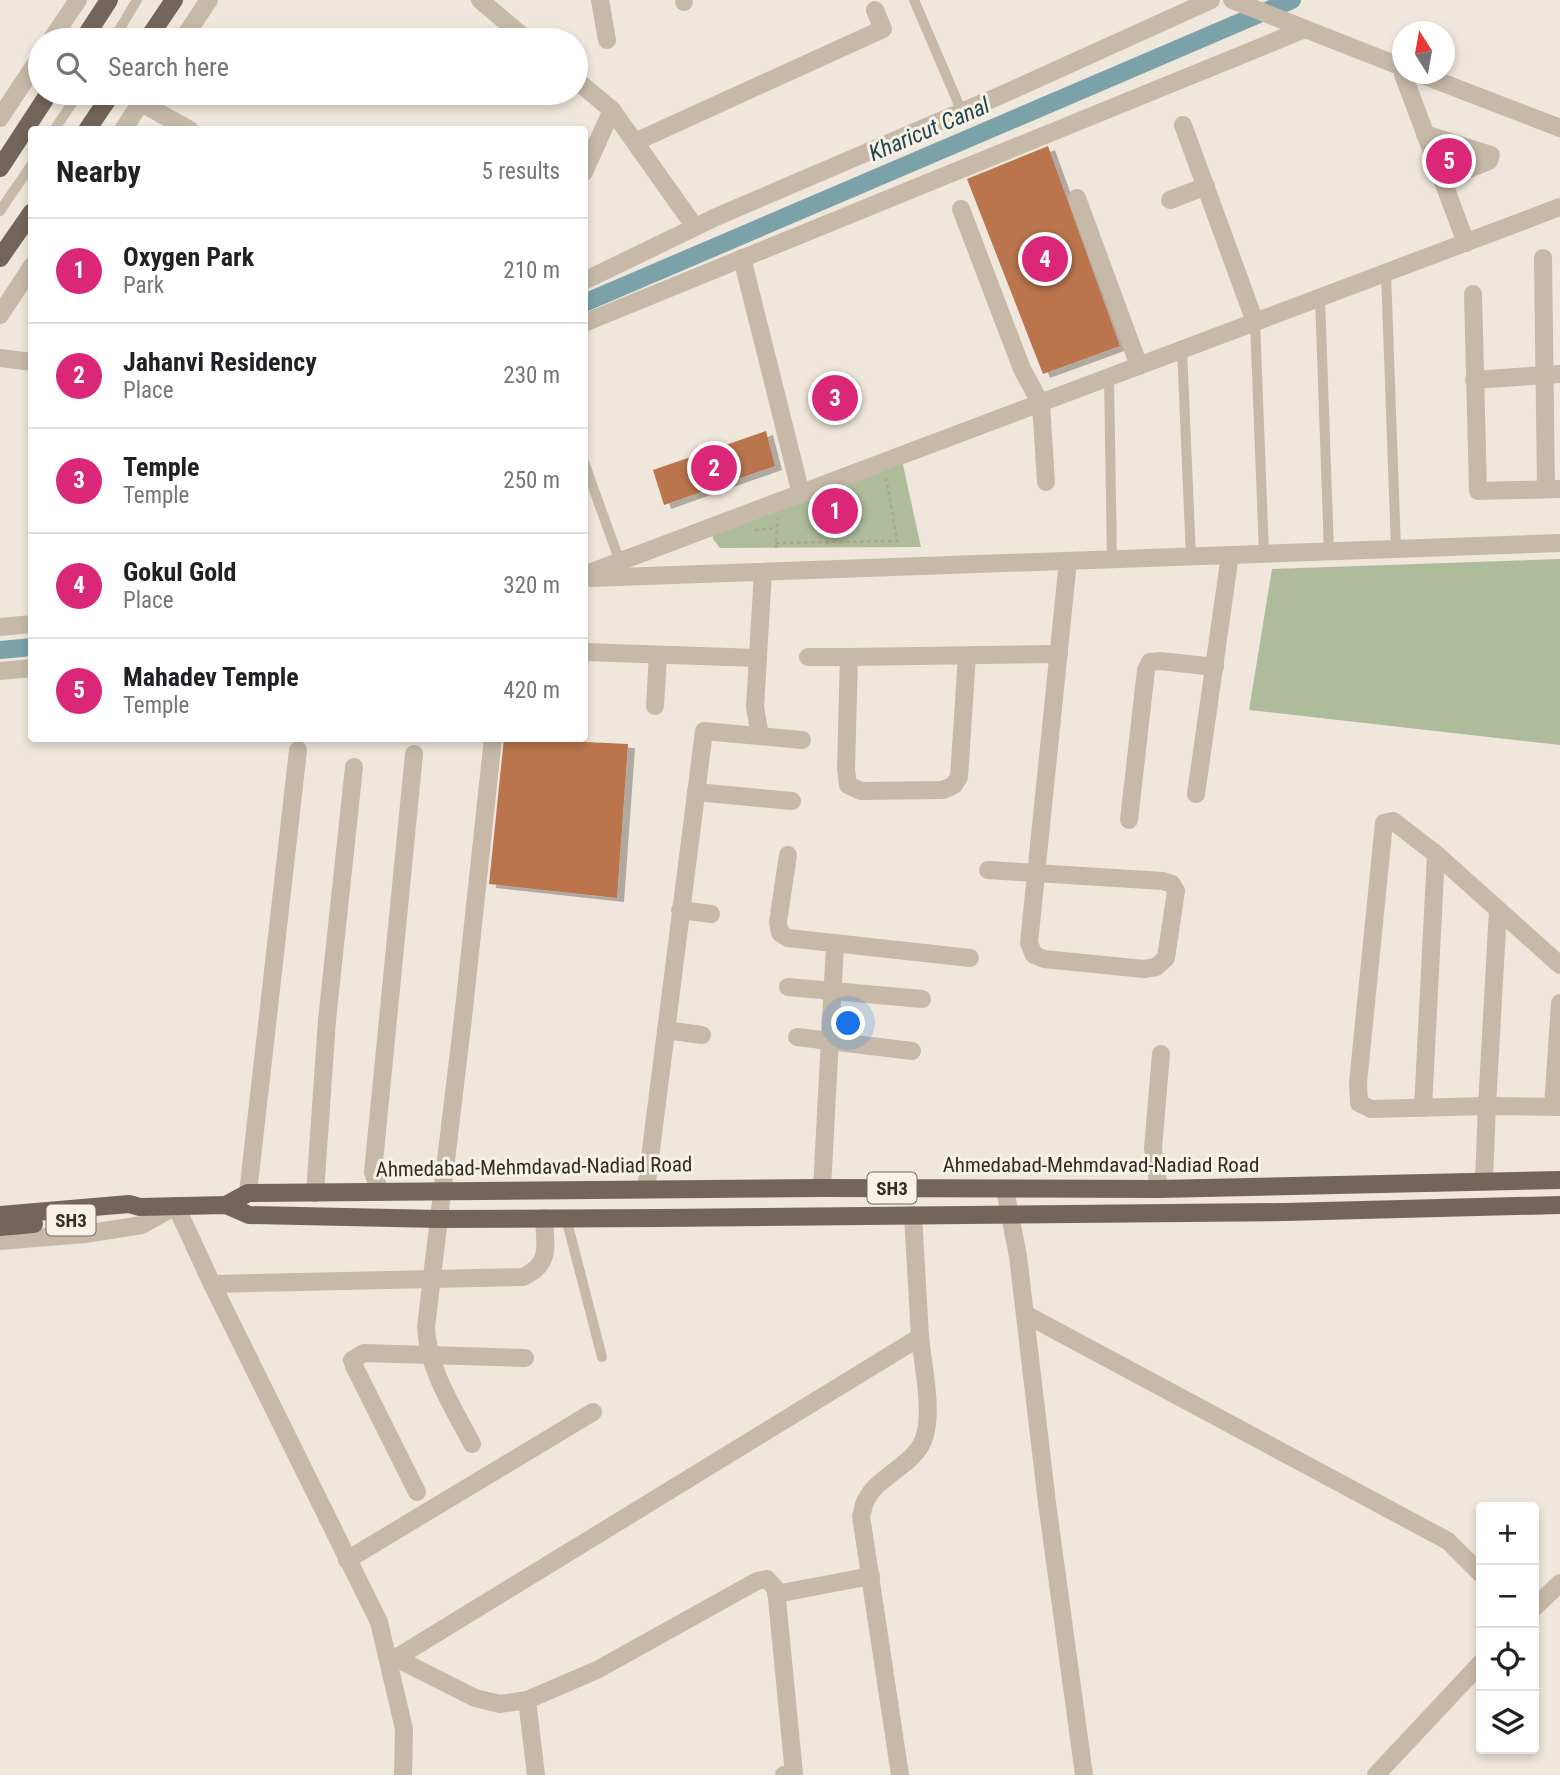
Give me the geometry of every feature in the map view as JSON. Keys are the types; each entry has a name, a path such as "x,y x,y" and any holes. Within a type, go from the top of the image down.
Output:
{"main road":[{"path":"91,28 109,0"},
{"path":"155,28 174,0"},
{"path":"0,168 41,105"},
{"path":"90,126 104,105"},
{"path":"0,258 28,218"},
{"name":"Ahmedabad-Mehmdavad-Nadiad Road","path":"226,1205 248,1193 822,1188 1159,1189 1560,1180"},
{"path":"5,1214 129,1204 140,1207 226,1205 249,1215 439,1219 1285,1212 1560,1205"},
{"name":"SH3","path":"0,1227 130,1214 140,1207"}],"street":[{"path":"59,28 78,0"},
{"path":"191,28 209,0"},
{"path":"480,0 513,28"},
{"path":"600,0 607,40"},
{"path":"588,279 695,227 962,112 1211,0"},
{"path":"1231,0 1392,66"},
{"path":"635,142 883,29 875,10"},
{"path":"588,321 1304,29"},
{"path":"0,118 28,75"},
{"path":"1407,84 1466,243"},
{"path":"1446,84 1560,128"},
{"path":"588,90 612,110 695,227"},
{"path":"125,126 139,105"},
{"path":"154,105 184,126"},
{"path":"588,163 612,110"},
{"path":"1183,125 1255,322"},
{"path":"1425,134 1491,155 1489,161 1442,180"},
{"path":"1170,200 1206,186"},
{"path":"1077,198 1139,366"},
{"path":"588,575 1560,207"},
{"path":"961,209 1022,369 1041,404 1046,482"},
{"path":"742,258 800,494"},
{"path":"1473,294 1478,491 1553,489 1552,374 1543,258"},
{"path":"0,315 28,272"},
{"path":"0,358 28,362"},
{"path":"1474,380 1552,374"},
{"path":"588,577 1560,543"},
{"path":"1196,794 1230,555"},
{"path":"988,870 1035,874 1163,881 1172,884 1176,891 1166,958 1156,967 1144,969 1044,959 1034,956 1028,943 1035,874 1059,654 1068,561"},
{"path":"760,736 755,707 763,572"},
{"path":"0,627 28,624"},
{"path":"588,652 758,658"},
{"path":"655,706 658,654"},
{"path":"808,657 1059,654"},
{"path":"849,657 845,769 848,785 861,791 888,791 943,790 954,785 959,777 967,656"},
{"path":"1129,820 1146,670 1150,662 1215,667"},
{"path":"0,671 28,668"},
{"path":"646,1189 704,731 802,740"},
{"path":"472,1444 434,1369 426,1327 493,742"},
{"path":"248,1193 298,750"},
{"path":"380,1192 373,1172 414,754"},
{"path":"315,1193 327,1020 354,767"},
{"path":"696,792 792,801"},
{"path":"1560,965 1436,853 1392,821 1384,823 1358,1083 1359,1103 1371,1109 1556,1107 1560,1003"},
{"path":"1423,1108 1436,853"},
{"path":"788,855 778,922 780,933 788,939 970,958"},
{"path":"1484,1180 1498,909"},
{"path":"680,910 711,914"},
{"path":"822,1188 835,945"},
{"path":"788,987 922,999"},
{"path":"666,1030 702,1035"},
{"path":"797,1037 912,1051"},
{"path":"1159,1189 1153,1148 1161,1054"},
{"path":"1006,1189 1018,1256 1047,1503 1084,1775"},
{"path":"0,1241 85,1234 142,1225 176,1206 347,1560 380,1622 392,1656 404,1729 403,1775"},
{"path":"900,1775 861,1516 866,1500 922,1443 928,1423 913,1215"},
{"path":"212,1284 523,1277 537,1271 546,1256 544,1218"},
{"path":"1025,1314 1448,1541 1476,1569"},
{"path":"392,1656 920,1337"},
{"path":"417,1492 352,1360 364,1353 525,1359"},
{"path":"347,1560 593,1412"},
{"path":"776,1594 871,1576"},
{"path":"392,1656 475,1698 500,1704 527,1700 597,1670 757,1581 768,1579 773,1583 776,1594 791,1775"},
{"path":"1539,1603 1560,1583"},
{"path":"1376,1775 1476,1668"},
{"path":"527,1700 536,1775"}],"lane":[{"path":"123,26 137,0"},
{"path":"123,26 144,0"},
{"path":"914,0 962,112"},
{"path":"57,126 71,105"},
{"path":"0,211 28,170"},
{"path":"1386,273 1396,550"},
{"path":"1320,298 1329,552"},
{"path":"1255,322 1264,554"},
{"path":"1182,349 1191,557"},
{"path":"1109,377 1112,559"},
{"path":"588,473 620,562"},
{"path":"566,1218 602,1357"}],"path":[{"path":"750,531 776,528 776,545 897,541 884,472"}],"green space":[{"path":"901,456 921,547 720,548 713,539 712,527"},
{"path":"1560,559 1560,745 1249,710 1272,569"}],"building":[{"path":"1048,146 1120,346 1043,374 967,179"},
{"path":"766,431 775,466 664,505 653,470"},
{"path":"504,742 628,744 617,898 489,884"}],"waterway":[{"name":"Kharicut Canal","path":"588,301 1292,0"},
{"name":"Kharicut Canal","path":"0,650 28,647"}],"place":[{"name":"Mahadev Temple","path":"1449,161"},
{"name":"Gokul Gold","path":"1045,259"},
{"name":"Temple","path":"835,398"},
{"name":"Jahanvi Residency","path":"714,468"},
{"name":"Oxygen Park","path":"835,511"}]}
